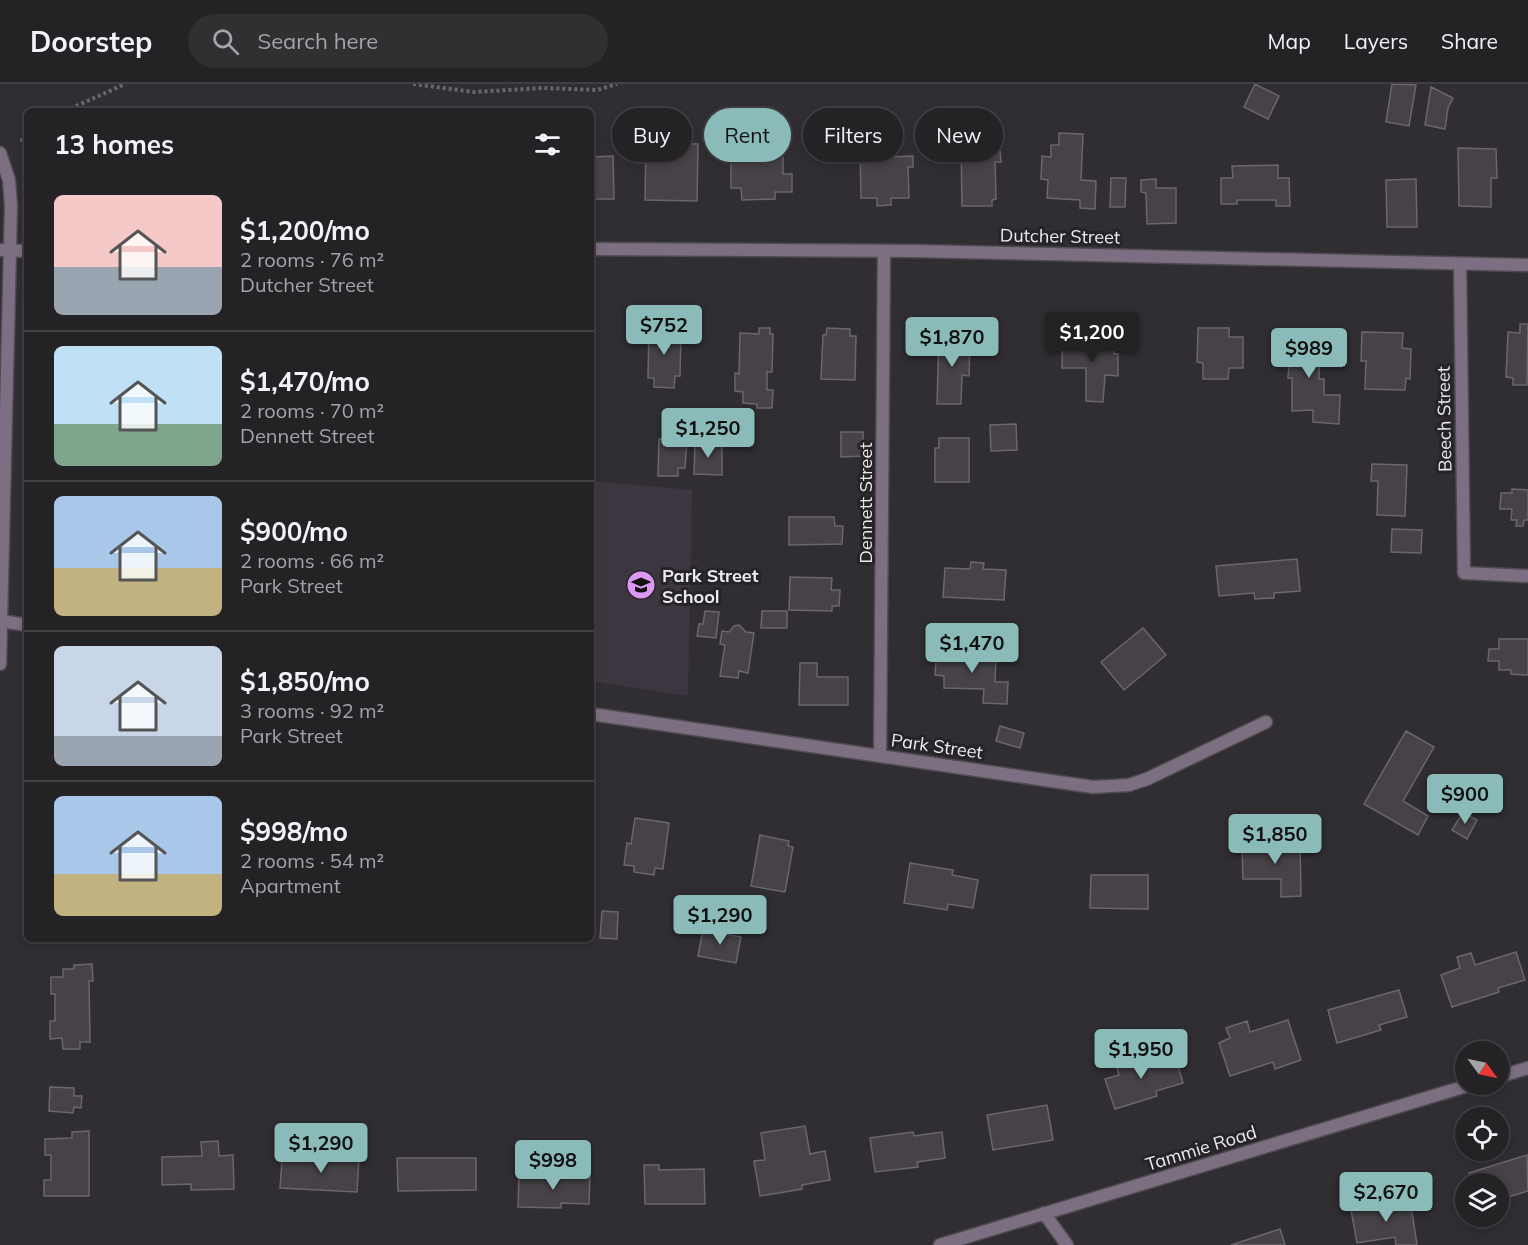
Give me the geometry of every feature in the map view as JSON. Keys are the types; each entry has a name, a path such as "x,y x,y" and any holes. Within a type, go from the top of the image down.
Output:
{"street":[{"path":"0,153 9,180 5,250 0,664"},
{"name":"Dutcher Street","path":"594,249 884,250 1528,265"},
{"path":"5,250 24,251"},
{"name":"Dennett Street","path":"880,756 884,250"},
{"name":"Beech Street","path":"1460,264 1464,573 1528,576"},
{"path":"1,621 24,625"},
{"name":"Park Street","path":"594,714 1067,784 1111,786 1129,784 1166,772 1266,722"},
{"path":"1509,1074 1528,1068"},
{"name":"Tammie Road","path":"940,1245 1455,1089"},
{"path":"1044,1213 1067,1245"}],"path":[{"path":"72,108 125,84"},
{"path":"413,84 474,93 543,88 597,90 618,84"}],"shaded area":[{"name":"Park Street School","path":"594,481 692,490 688,696 594,681"}],"building":[{"path":"1255,84 1279,96 1268,119 1244,107"},
{"path":"1392,84 1416,85 1409,126 1386,122"},
{"path":"1431,87 1453,98 1448,108 1445,129 1425,125"},
{"path":"1059,133 1083,134 1081,180 1096,181 1095,209 1080,208 1080,200 1047,198 1048,180 1041,179 1042,156 1051,157 1051,145 1059,145"},
{"path":"692,144 698,144 697,201 645,200 646,162 692,162"},
{"path":"1458,148 1496,149 1497,178 1491,178 1491,207 1459,206"},
{"path":"612,156 614,199 594,199 594,157"},
{"path":"903,156 913,156 913,167 908,167 909,198 891,198 891,205 877,206 877,198 861,198 860,162 903,162"},
{"path":"731,162 783,162 783,174 792,174 792,192 775,192 775,199 742,200 741,188 731,188"},
{"path":"961,162 995,162 996,199 992,200 992,206 962,206"},
{"path":"1278,165 1278,178 1289,178 1290,206 1276,206 1276,200 1237,200 1237,204 1221,204 1221,178 1233,178 1232,166"},
{"path":"1111,178 1126,178 1125,207 1110,207"},
{"path":"1156,179 1156,188 1176,188 1176,223 1147,224 1146,193 1141,192 1141,180"},
{"path":"1416,179 1417,227 1387,227 1386,180"},
{"path":"1520,324 1528,324 1527,385 1513,385 1513,378 1506,377 1508,332 1520,333"},
{"path":"649,326 677,327 677,334 681,334 680,376 675,376 674,388 654,387 654,378 648,378"},
{"path":"759,328 770,328 770,334 773,334 772,372 767,372 767,390 773,390 772,408 757,408 757,404 743,403 743,392 735,391 735,373 739,374 740,333 759,334"},
{"path":"827,328 850,329 850,336 856,336 855,380 821,379 823,335 826,335"},
{"path":"1198,328 1229,328 1229,337 1243,337 1243,368 1229,368 1228,379 1203,379 1203,363 1197,362"},
{"path":"1362,332 1403,333 1402,348 1411,349 1410,379 1406,378 1405,390 1365,389 1366,361 1361,361"},
{"path":"1282,335 1320,336 1319,379 1324,379 1324,395 1340,395 1339,424 1313,422 1313,410 1292,411 1292,378 1288,378 1289,363 1281,363"},
{"path":"939,336 970,337 969,376 962,375 961,404 937,404"},
{"path":"1086,337 1114,337 1114,354 1118,354 1118,376 1105,375 1103,402 1086,401 1086,368 1062,368 1062,344 1069,344 1069,338 1079,338 1079,344 1085,344"},
{"path":"1016,424 1017,450 991,451 990,425"},
{"path":"841,432 863,432 863,456 841,457"},
{"path":"939,438 969,438 969,482 935,482 935,448 939,448"},
{"path":"659,439 687,440 685,468 678,468 678,476 658,476"},
{"path":"695,444 722,444 722,475 694,474"},
{"path":"1372,464 1407,465 1405,516 1377,515 1378,481 1371,481"},
{"path":"1512,489 1528,490 1528,520 1524,520 1523,526 1516,526 1517,520 1511,520 1512,509 1500,509 1501,493 1512,493"},
{"path":"789,517 834,517 835,526 843,526 842,544 789,545"},
{"path":"1392,529 1422,530 1421,553 1391,552"},
{"path":"1297,559 1300,591 1274,593 1274,598 1255,599 1254,593 1219,596 1216,566"},
{"path":"971,562 984,563 983,569 1006,570 1004,600 943,597 945,568 970,569"},
{"path":"790,577 832,578 831,590 840,590 839,606 832,606 832,611 789,610"},
{"path":"705,611 719,612 716,638 697,636 699,624 703,624"},
{"path":"762,611 787,611 787,628 761,628"},
{"path":"739,625 746,632 754,633 748,673 739,671 738,678 720,676 725,645 720,644 722,631 729,632 734,626"},
{"path":"1143,628 1166,655 1124,690 1101,662"},
{"path":"1499,639 1528,639 1528,675 1511,674 1511,670 1499,670 1499,661 1488,661 1489,649 1499,649"},
{"path":"945,647 964,648 964,655 996,656 995,682 1008,682 1007,704 983,703 984,689 944,688 944,676 935,675 936,661 944,661"},
{"path":"800,663 817,663 817,677 848,677 848,705 799,705"},
{"path":"1000,726 1024,733 1020,748 996,741"},
{"path":"1406,731 1434,747 1403,801 1428,816 1418,835 1364,804"},
{"path":"1463,812 1477,820 1467,839 1452,830"},
{"path":"635,818 669,823 663,869 655,868 654,875 634,872 634,866 624,865 627,843 631,844"},
{"path":"760,835 789,841 788,846 793,847 785,892 751,886"},
{"path":"1300,842 1301,896 1281,897 1281,879 1243,879 1242,845"},
{"path":"910,863 953,870 952,875 978,880 973,908 948,904 947,910 904,903"},
{"path":"1091,875 1148,875 1148,909 1090,908"},
{"path":"602,911 618,912 617,939 600,938"},
{"path":"703,930 741,937 736,963 698,956"},
{"path":"1516,952 1525,980 1498,988 1499,992 1452,1007 1441,975 1460,968 1457,957 1471,953 1475,965"},
{"path":"92,964 93,981 89,981 90,1042 80,1042 80,1049 63,1049 62,1038 50,1039 50,1021 55,1021 55,994 51,994 51,977 63,977 63,969 74,969 74,965"},
{"path":"1399,990 1407,1017 1379,1025 1381,1030 1337,1043 1328,1010"},
{"path":"1288,1020 1301,1060 1275,1069 1273,1062 1230,1076 1219,1043 1230,1038 1226,1028 1247,1021 1250,1032"},
{"path":"1133,1053 1138,1067 1175,1056 1183,1083 1156,1091 1157,1096 1115,1109 1105,1079 1119,1075 1114,1059"},
{"path":"50,1087 74,1088 74,1096 82,1096 81,1108 74,1107 73,1113 49,1111"},
{"path":"1047,1105 1053,1140 993,1150 987,1115"},
{"path":"805,1126 810,1154 825,1151 830,1180 802,1185 802,1189 760,1196 754,1161 765,1160 761,1133"},
{"path":"89,1131 89,1196 44,1196 44,1180 51,1180 51,1155 45,1155 45,1139 72,1138 72,1132"},
{"path":"913,1132 914,1136 942,1132 945,1158 917,1162 918,1167 875,1172 870,1138"},
{"path":"218,1141 219,1156 233,1155 234,1189 191,1190 191,1184 162,1185 162,1157 202,1156 201,1142"},
{"path":"1527,1155 1528,1191 1509,1197 1509,1173 1469,1173 1509,1161"},
{"path":"311,1157 359,1159 357,1192 280,1188 282,1159 311,1161"},
{"path":"397,1158 476,1158 476,1190 398,1191"},
{"path":"644,1165 659,1165 659,1170 704,1169 705,1204 645,1204"},
{"path":"519,1174 590,1176 589,1204 561,1203 561,1208 518,1207"},
{"path":"1410,1199 1417,1245 1396,1245 1395,1237 1357,1243 1351,1210"},
{"path":"1280,1229 1285,1245 1231,1245"}],"place":[{"name":"Park Street School","path":"641,585"}]}
